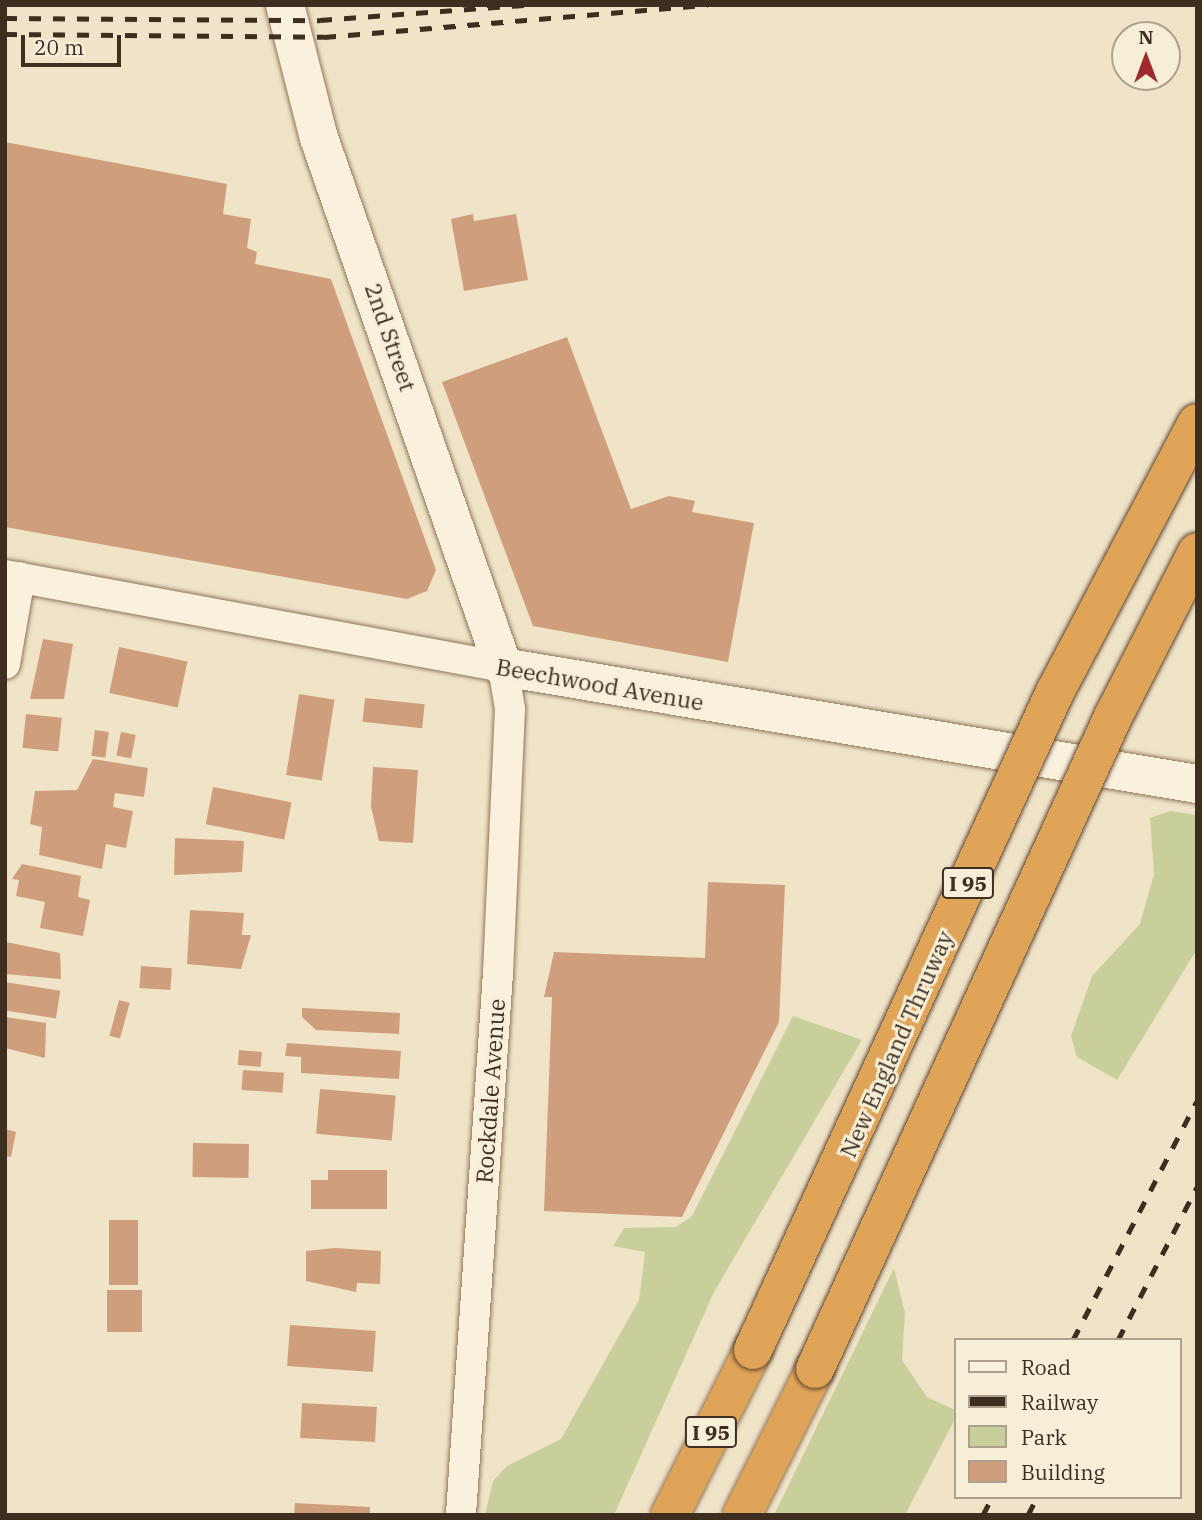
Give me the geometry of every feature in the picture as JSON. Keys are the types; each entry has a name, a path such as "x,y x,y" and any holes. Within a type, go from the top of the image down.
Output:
{"highway":[{"name":"New England Thruway","path":"670,1515 753,1350 1055,692 1197,423"},
{"name":"I 95","path":"743,1515 815,1369 1113,718 1197,552"}],"street":[{"name":"2nd Street","path":"285,5 319,138 503,667"},
{"name":"Beechwood Avenue","path":"13,576 503,667 1197,784"},
{"path":"5,664 13,576"},
{"name":"Rockdale Avenue","path":"461,1515 498,973 510,709 503,667"}],"green space":[{"path":"1170,811 1197,815 1197,949 1117,1080 1077,1057 1071,1036 1092,976 1140,924 1154,874 1150,818"},
{"path":"793,1016 862,1040 714,1292 614,1515 485,1515 493,1481 507,1466 561,1439 639,1300 645,1252 613,1246 624,1228 676,1227 692,1216"},
{"path":"894,1268 905,1313 902,1360 927,1397 954,1410 954,1421 905,1515 774,1515"}],"building":[{"path":"5,142 227,184 223,214 251,219 247,248 257,252 255,264 331,279 436,570 427,591 407,599 5,527"},
{"path":"473,214 474,221 516,214 528,280 464,291 451,219"},
{"path":"567,337 631,509 669,496 695,501 692,512 754,523 728,662 533,626 442,382"},
{"path":"43,639 73,644 64,699 30,699"},
{"path":"119,647 187,662 178,708 109,693"},
{"path":"299,694 335,700 322,781 286,775"},
{"path":"365,698 425,704 422,728 362,722"},
{"path":"26,714 62,718 58,752 22,748"},
{"path":"95,730 109,732 105,758 91,756"},
{"path":"121,732 136,735 131,758 116,756"},
{"path":"93,759 148,768 144,797 115,793 113,807 133,811 126,848 106,844 102,869 39,855 42,827 30,824 35,791 77,790"},
{"path":"373,767 418,770 413,843 379,841 371,807"},
{"path":"213,787 292,802 284,840 206,824"},
{"path":"175,838 244,841 242,872 174,875"},
{"path":"22,864 81,876 78,897 90,900 83,936 40,928 45,902 16,896 19,880 12,879"},
{"path":"708,882 785,885 779,1022 682,1217 544,1211 552,997 544,997 554,952 705,958"},
{"path":"190,910 244,913 242,935 251,935 241,969 187,964"},
{"path":"6,942 60,953 61,979 5,974"},
{"path":"141,966 172,968 170,990 139,988"},
{"path":"5,982 60,991 56,1018 5,1010"},
{"path":"119,1000 130,1003 120,1039 109,1036"},
{"path":"302,1008 400,1013 399,1034 316,1030 302,1017"},
{"path":"5,1017 46,1023 45,1058 5,1048"},
{"path":"287,1043 401,1051 399,1079 301,1073 301,1057 285,1056"},
{"path":"239,1050 262,1052 261,1067 238,1065"},
{"path":"243,1070 284,1073 283,1093 242,1090"},
{"path":"320,1089 396,1096 392,1140 316,1134"},
{"path":"5,1129 16,1132 11,1157 5,1156"},
{"path":"193,1143 249,1144 248,1178 192,1177"},
{"path":"328,1170 387,1170 387,1209 311,1209 311,1180 328,1180"},
{"path":"109,1220 138,1220 138,1285 109,1285"},
{"path":"335,1248 381,1251 380,1284 357,1283 356,1292 306,1281 306,1251"},
{"path":"107,1290 142,1290 142,1332 107,1332"},
{"path":"290,1325 376,1331 373,1372 287,1366"},
{"path":"302,1403 377,1407 375,1442 300,1438"},
{"path":"295,1503 370,1507 370,1515 294,1515"}],"railway":[{"path":"5,18 320,20 524,5"},
{"path":"5,34 324,37 708,5"},
{"path":"1074,1338 1197,1101"},
{"path":"1119,1338 1197,1187"},
{"path":"983,1515 991,1499"},
{"path":"1028,1515 1036,1499"}]}
